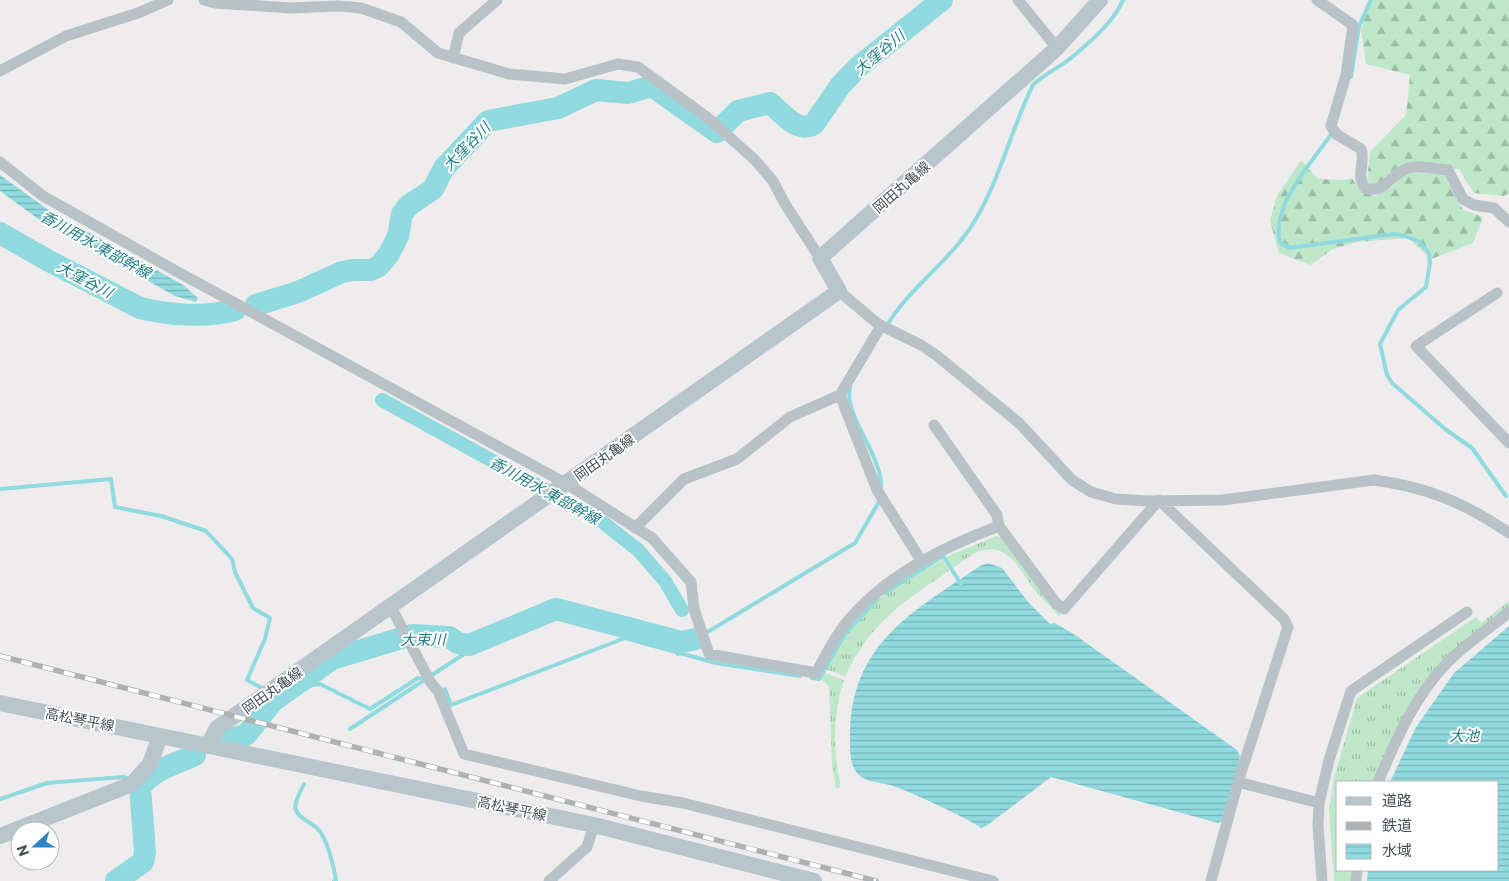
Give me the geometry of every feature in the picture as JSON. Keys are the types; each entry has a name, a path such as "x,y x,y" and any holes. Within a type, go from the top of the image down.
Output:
{"main road":[{"name":"岡田丸亀線","path":"820,258 1056,48 1100,0"},
{"path":"820,258 839,291"},
{"name":"岡田丸亀線","path":"208,745 217,728 839,291"},
{"name":"高松琴平線","path":"0,703 160,736"},
{"path":"0,836 135,780 150,764 160,736 208,745"},
{"name":"高松琴平線","path":"208,745 594,825 814,881"}],"street":[{"path":"0,71 66,36 168,0"},
{"path":"204,0 215,3 291,8 338,6 361,8 401,22 438,53 509,74 566,79 618,64 638,66 708,118 755,160 782,196 820,258"},
{"path":"452,58 459,33 497,0"},
{"path":"1018,0 1056,48"},
{"path":"1317,0 1353,25 1346,75 1331,126 1334,131 1361,149 1363,159 1359,176 1365,188 1376,190 1382,188 1399,172 1410,167 1448,170 1464,199 1474,205 1494,208 1509,222"},
{"path":"0,162 43,196 563,486 652,538 691,582 694,609 710,654 816,673 836,637 852,616 878,590 940,551 999,526"},
{"path":"839,291 884,327 936,355 1019,423 1072,480 1082,487 1116,499 1128,501 1223,500 1374,480 1394,483 1443,496 1466,506 1508,531"},
{"path":"1497,293 1416,346 1509,443"},
{"path":"635,528 684,479 736,458 790,417 840,394 884,327"},
{"path":"840,394 880,494 922,562"},
{"path":"934,425 996,515 999,526 1056,603 1064,608 1159,500"},
{"path":"1159,500 1284,619 1288,627 1238,782 1211,881"},
{"path":"391,607 429,678 438,691 464,754 641,796 683,803 993,881"},
{"path":"1322,881 1318,825 1319,803 1329,760 1351,691 1467,612"},
{"path":"1378,781 1409,714 1428,686 1448,663 1509,612"},
{"path":"1238,782 1319,803"},
{"path":"549,881 587,846 594,825"}],"green space":[{"path":"1368,0 1509,0 1509,193 1504,196 1474,193 1459,169 1410,165 1381,183 1372,185 1367,180 1370,152 1406,115 1410,75 1366,64 1361,31"},
{"path":"1301,160 1318,179 1344,180 1352,178 1361,192 1375,196 1392,187 1402,176 1411,173 1443,174 1463,210 1483,217 1473,243 1431,259 1408,238 1357,242 1333,249 1310,265 1279,253 1270,221 1277,196"},
{"path":"996,536 1003,538 1060,612 1060,617 1033,588 1019,567 1001,551 980,551 953,568 946,557"},
{"path":"942,560 949,571 902,604 877,628 865,642 845,676 825,669 846,634 883,595"},
{"path":"1509,601 1509,608 1435,670 1376,781 1336,781 1336,871 1354,871 1353,881 1334,881 1329,810 1334,778 1357,698 1476,617 1481,623"},
{"path":"825,673 844,680 835,732 840,785 840,788 836,789 832,764 829,687 821,679"}],"water":[{"path":"0,175 47,209 183,285 198,298 196,302 175,296 41,221 0,191"},
{"path":"988,563 1002,568 1028,602 1050,624 1055,623 1075,635 1237,750 1240,757 1222,821 1218,823 1051,777 981,828 955,813 913,794 892,786 867,780 858,775 850,754 853,705 861,678 873,654 909,616 980,566"},
{"name":"大池","path":"1509,626 1509,881 1367,881 1368,871 1499,871 1499,781 1390,781 1416,727 1454,673"}],"waterway":[{"name":"大窪谷川","path":"725,124 738,111 770,103 796,124 802,126 814,124 840,86 857,68 942,0"},
{"path":"886,327 906,299 953,250 974,222 991,189 1033,85 1066,62 1093,39 1114,16 1123,0"},
{"path":"1351,77 1359,26 1371,0"},
{"name":"大窪谷川","path":"256,305 298,292 342,272 371,270 379,266 389,254 398,236 402,214 408,206 433,189 444,168 488,121 558,108 596,90 628,93 652,86 717,132"},
{"path":"1332,133 1287,199 1281,214 1280,242 1288,248 1394,234 1420,242 1429,253 1430,263 1426,287 1398,310 1380,344 1387,375 1392,383 1445,429 1472,448 1506,496"},
{"name":"大窪谷川","path":"0,233 49,261 140,308 187,315 212,314 235,310"},
{"path":"850,387 849,399 852,411 871,450 880,477 881,491"},
{"name":"香川用水 東部幹線","path":"382,400 600,520 638,550 665,581 682,610"},
{"path":"0,489 111,479 115,507 161,516 206,531 232,559 235,572 253,608 270,618 265,639 247,680 264,689"},
{"path":"696,639 855,543 880,500"},
{"path":"884,593 943,556 961,584"},
{"path":"812,678 819,679 845,634 878,598"},
{"name":"大束川","path":"231,739 246,735 273,701 332,659 412,635 449,637 458,643 469,645 556,609 681,642 696,639"},
{"path":"350,729 470,650 544,617 555,615 579,616 639,632"},
{"path":"445,689 451,705 625,638 716,663 800,676"},
{"path":"678,654 681,642"},
{"path":"275,694 288,699 312,685 320,684 370,709 418,678 427,680"},
{"name":"大束川","path":"116,881 143,862 145,852 140,788 157,772 195,755"},
{"path":"0,799 47,783 123,777 130,779"},
{"path":"304,784 295,807 302,818 321,832 330,852 336,880 334,881"}],"railway":[{"path":"0,656 876,881"}]}
